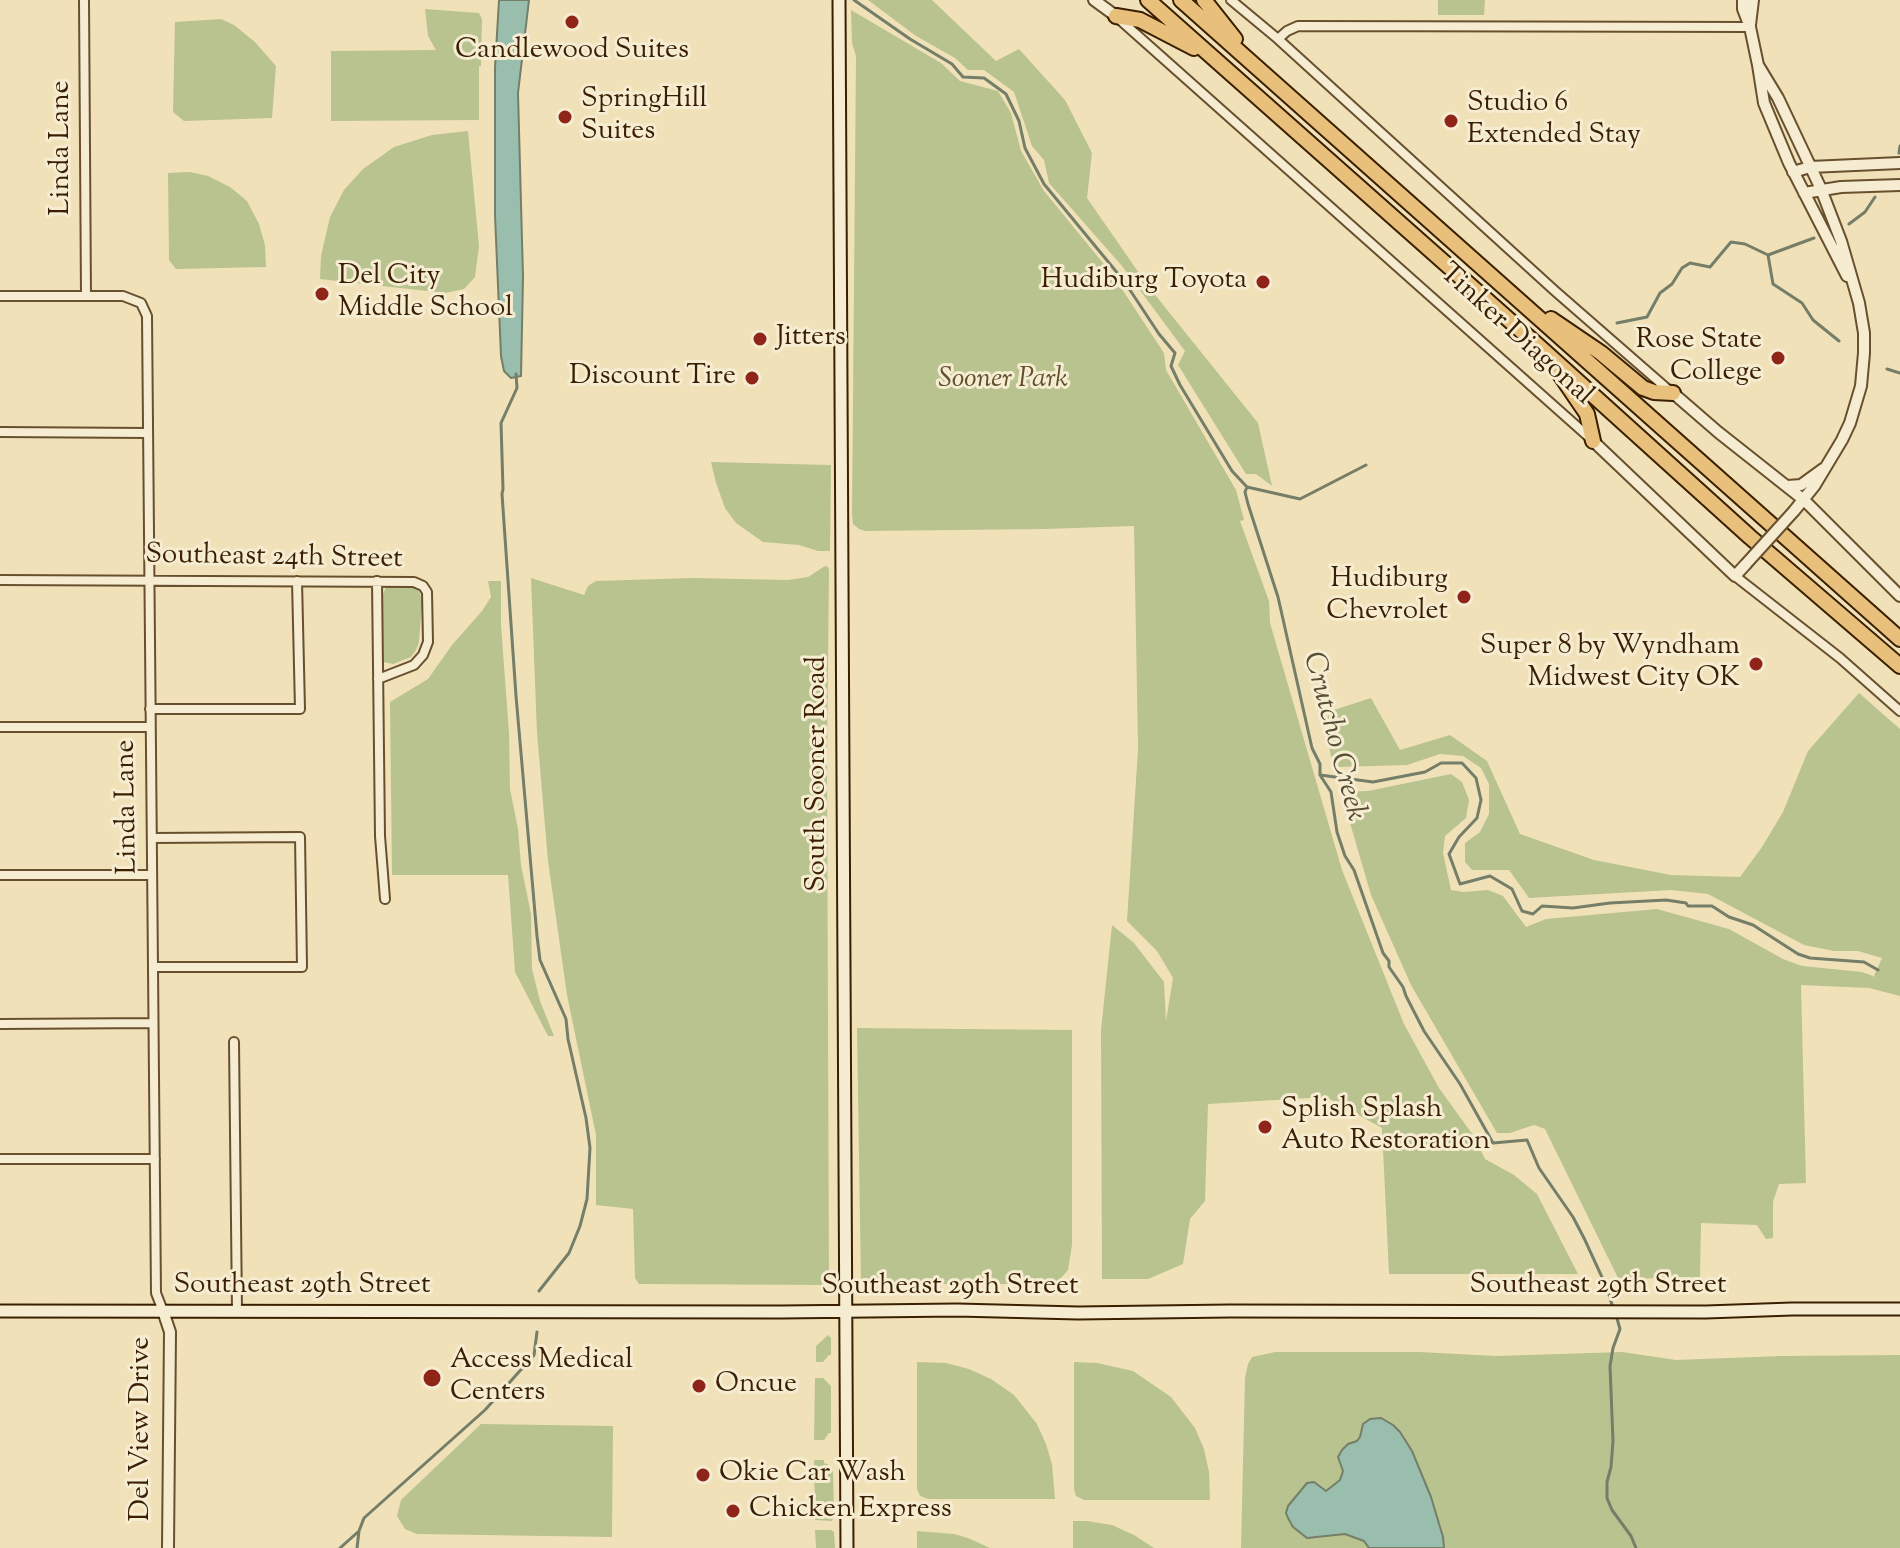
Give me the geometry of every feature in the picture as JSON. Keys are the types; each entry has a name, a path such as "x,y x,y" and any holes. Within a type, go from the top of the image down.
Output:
{"highway":[{"name":"Tinker Diagonal","path":"1148,0 1750,537 1900,666"},
{"name":"Tinker Diagonal","path":"1181,0 1900,639"},
{"path":"1204,0 1260,71"},
{"path":"1116,16 1140,20 1219,62"},
{"path":"1510,293 1601,353 1643,388 1673,393"},
{"path":"1543,350 1587,414 1593,441"}],"main road":[{"name":"South Sooner Road","path":"839,0 847,1548"},
{"name":"Southeast 29th Street","path":"0,1311 913,1310 1078,1313 1900,1309"}],"street":[{"name":"Linda Lane","path":"84,0 86,296 123,296 141,303 147,316 156,1293 163,1311"},
{"name":"Tinker Diagonal","path":"1094,0 1116,16 1593,441 1735,576 1840,658 1900,711"},
{"path":"1231,0 1278,39 1544,282 1718,432 1804,500 1900,596"},
{"path":"1743,0 1764,103 1793,172 1855,290"},
{"path":"1750,27 1753,0"},
{"path":"1278,39 1298,26 1750,27"},
{"path":"1735,576 1804,500 1828,465 1850,423 1861,386 1864,353 1864,333 1841,241 1821,189 1778,98 1758,65"},
{"path":"1793,172 1810,167 1900,163"},
{"path":"1804,193 1868,185 1900,185"},
{"path":"0,296 86,296"},
{"path":"0,432 147,433"},
{"path":"1788,486 1801,485 1828,465"},
{"name":"Southeast 24th Street","path":"0,580 414,582 427,592 428,642 423,655 414,665 378,679"},
{"path":"150,709 300,709 297,581"},
{"path":"377,581 380,836 385,899"},
{"path":"0,727 150,727"},
{"path":"152,838 300,837 302,967 153,967"},
{"path":"0,875 152,875"},
{"path":"0,1024 153,1023"},
{"path":"234,1042 237,1311"},
{"path":"0,1159 155,1159"},
{"name":"Del View Drive","path":"163,1311 170,1332 168,1548"}],"green space":[{"path":"868,0 932,0 996,61 1019,49 1065,100 1092,153 1087,198 1148,286 1258,423 1272,486 1256,474 1246,474 1178,365 1185,351 1122,266 1049,183 1044,160 1032,146 1014,92 984,70 968,70"},
{"path":"1438,0 1485,0 1484,15 1438,15"},
{"path":"425,9 479,13 482,19 479,120 331,121 331,51 436,50 428,36"},
{"name":"Sooner Park","path":"851,10 941,63 960,81 998,91 1011,113 1021,151 1044,191 1112,274 1164,353 1166,370 1236,490 1244,520 1240,521 1269,601 1270,623 1342,870 1404,1024 1439,1088 1473,1135 1485,1159 1514,1175 1537,1194 1578,1274 1389,1274 1382,1128 1326,1097 1208,1104 1205,1201 1190,1219 1183,1264 1148,1279 1102,1279 1101,1030 1112,925 1134,943 1164,982 1166,1021 1173,978 1157,951 1127,921 1138,749 1134,526 865,531 853,524 856,56 852,43"},
{"path":"221,19 255,42 276,66 272,118 184,121 173,112 175,22"},
{"path":"468,131 479,246 475,277 464,289 445,293 320,279 321,256 330,217 344,190 363,169 394,147 432,135"},
{"path":"190,172 208,176 230,187 247,201 259,224 265,245 266,267 176,269 169,260 168,173"},
{"path":"711,462 831,465 830,551 763,542 736,523 725,508"},
{"path":"825,566 829,570 829,1285 639,1284 635,1278 633,1209 596,1205 596,1135 567,995 548,861 537,733 531,578 584,595 588,586 596,581 692,578 788,580 808,577"},
{"path":"488,581 501,581 510,789 531,914 532,969 554,1036 548,1036 515,972 508,875 392,875 390,702 428,679 491,597"},
{"path":"387,585 415,587 422,603 416,650 411,657 393,664 384,662 383,658 383,594"},
{"path":"1859,693 1900,729 1900,996 1869,988 1801,985 1806,1183 1779,1184 1773,1202 1773,1238 1766,1239 1757,1225 1701,1223 1700,1277 1618,1278 1545,1129 1534,1125 1510,1133 1497,1133 1411,985 1371,895 1341,792 1368,791 1451,774 1462,782 1469,800 1466,818 1445,836 1443,853 1451,890 1488,890 1503,896 1526,927 1546,919 1657,909 1729,929 1802,966 1862,972 1873,978 1882,958 1858,951 1834,951 1804,945 1708,894 1671,890 1529,898 1509,870 1472,870 1465,862 1465,843 1480,832 1489,814 1489,784 1481,768 1463,756 1440,754 1407,765 1339,767 1331,756 1324,720 1334,710 1371,698 1400,750 1450,735 1487,761 1520,834 1594,860 1671,875 1740,877 1783,812 1808,751"},
{"path":"857,1028 1072,1030 1072,1245 1068,1270 1059,1280 1048,1284 861,1284"},
{"path":"828,1335 831,1338 831,1355 823,1362 816,1362 816,1346"},
{"path":"1275,1352 1419,1352 1496,1356 1622,1352 1676,1360 1900,1355 1900,1548 1241,1548 1245,1378 1252,1357"},
{"path":"917,1362 946,1363 969,1369 1014,1395 1037,1424 1046,1444 1052,1464 1055,1499 928,1499 920,1496 917,1489"},
{"path":"1074,1362 1097,1363 1133,1371 1171,1397 1195,1428 1204,1449 1210,1500 1084,1500 1076,1496"},
{"path":"815,1378 823,1378 831,1386 831,1433 824,1440 814,1440"},
{"path":"481,1424 613,1426 612,1537 417,1534 405,1529 397,1516 401,1500"},
{"path":"814,1460 824,1460 833,1469 832,1521 815,1520"},
{"path":"1073,1521 1112,1525 1154,1548 1073,1548"},
{"path":"815,1530 834,1532 835,1548 816,1548"},
{"path":"917,1531 954,1534 990,1548 917,1548"}],"shaded area":[{"path":"499,0 529,0 518,93 523,277 521,376 511,378 504,371 501,356 495,215 495,68"},
{"path":"1381,1418 1400,1432 1412,1451 1431,1497 1444,1548 1369,1548 1364,1541 1345,1534 1307,1538 1293,1527 1288,1518 1288,1506 1307,1483 1314,1482 1326,1491 1340,1480 1343,1471 1338,1457 1342,1450 1357,1441 1363,1424 1370,1419"}],"waterway":[{"name":"Crutcho Creek","path":"854,0 952,64 963,77 984,78 1006,94 1019,121 1025,148 1044,184 1124,281 1175,353 1171,366 1180,385 1232,471 1247,487 1248,504 1278,597 1312,748 1320,764 1320,775 1331,792 1337,832 1345,856 1354,870 1389,967 1403,987 1424,1031 1460,1084 1493,1143 1527,1140 1539,1168 1585,1240 1613,1308"},
{"path":"1899,153 1900,146"},
{"path":"1849,224 1865,212 1875,197"},
{"path":"1768,255 1814,238"},
{"path":"1617,323 1647,317 1660,293 1672,284 1682,268 1690,263 1710,267 1731,242 1745,244 1768,255 1773,284 1802,303 1813,320 1839,341"},
{"path":"1887,369 1900,373"},
{"path":"516,374 517,388 501,423 502,494 537,936 540,960 566,1019 590,1148 587,1199 580,1226 569,1253 539,1291"},
{"path":"1247,487 1300,499 1366,465"},
{"path":"1320,775 1373,782 1425,772 1441,763 1462,763 1476,778 1481,800 1477,818 1459,837 1449,854 1460,884 1490,876 1512,889 1522,911 1533,914 1542,906 1573,908 1666,900 1688,906 1712,906 1729,917 1753,925 1798,954 1810,958 1864,962 1878,970"},
{"name":"Crutcho Creek","path":"1616,1315 1620,1329 1610,1366 1613,1441 1607,1498 1636,1548"},
{"path":"357,1548 364,1518 485,1410 534,1355 537,1332"},
{"path":"340,1548 359,1531"}],"place":[{"name":"Candlewood Suites","path":"572,22"},
{"name":"SpringHill Suites","path":"565,117"},
{"name":"Studio 6 Extended Stay","path":"1451,121"},
{"name":"Hudiburg Toyota","path":"1263,282"},
{"name":"Del City Middle School","path":"322,294"},
{"name":"Jitters","path":"760,339"},
{"name":"Rose State College","path":"1778,358"},
{"name":"Discount Tire","path":"752,378"},
{"name":"Hudiburg Chevrolet","path":"1464,597"},
{"name":"Super 8 by Wyndham Midwest City OK","path":"1756,664"},
{"name":"Splish Splash Auto Restoration","path":"1265,1127"},
{"name":"Access Medical Centers","path":"432,1378"},
{"name":"Oncue","path":"699,1386"},
{"name":"Okie Car Wash","path":"703,1475"},
{"name":"Chicken Express","path":"733,1511"}]}
